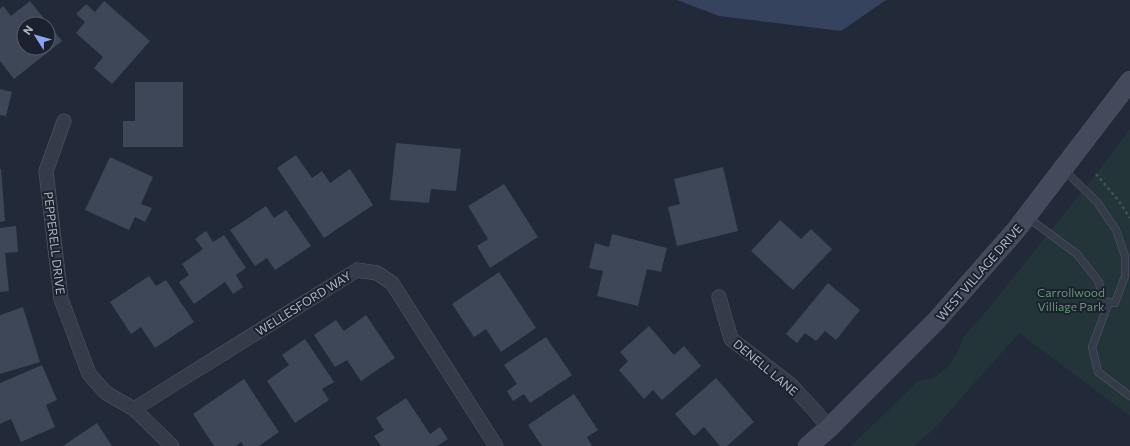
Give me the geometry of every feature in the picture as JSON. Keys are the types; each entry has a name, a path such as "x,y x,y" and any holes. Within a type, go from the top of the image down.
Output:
{"street":[{"name":"WEST VILLAGE DRIVE","path":"808,446 829,428 936,320 1016,230 1130,81"},
{"name":"PEPPERELL DRIVE","path":"64,121 46,171 61,299 89,374 106,392 134,409 172,446"},
{"name":"WELLESFORD WAY","path":"134,409 357,270 377,273 392,282 496,446"},
{"name":"DENELL LANE","path":"719,297 731,339 790,385 829,428"}],"lane":[{"path":"1026,217 1077,254 1099,282 1102,301 1115,303 1125,276 1125,256 1116,230 1097,202 1063,169"},
{"path":"1109,302 1092,347 1098,372 1130,396"}],"path":[{"path":"1096,174 1118,200 1129,216"}],"green space":[{"name":"Carrollwood Villiage Park","path":"1130,129 1130,416 1019,333 934,429 914,446 851,446 918,381 933,378 948,367 959,349 964,336 988,309"}],"water":[{"path":"677,0 886,0 841,31 719,16"}],"building":[{"path":"30,1 42,16 16,16 16,56 43,56 14,79 0,61 0,9 3,6 11,16"},
{"path":"104,1 150,41 112,84 94,68 103,57 76,33 85,22 76,14 86,4 95,12"},
{"path":"56,34 62,41 56,46"},
{"path":"135,82 183,82 183,147 123,147 123,121 135,121"},
{"path":"0,89 12,92 6,116 0,115"},
{"path":"396,143 461,149 456,191 431,189 429,203 390,200"},
{"path":"296,155 312,178 322,171 330,183 350,169 373,205 324,238 277,168"},
{"path":"110,157 153,177 141,204 152,208 145,222 135,217 129,230 85,210"},
{"path":"723,167 738,231 677,246 668,207 680,204 674,179"},
{"path":"0,169 5,221 0,222"},
{"path":"504,184 538,237 490,268 477,246 488,239 468,206"},
{"path":"266,206 274,218 286,210 311,246 275,270 267,258 255,266 230,230"},
{"path":"780,220 801,239 811,229 832,249 793,290 751,251"},
{"path":"16,226 18,252 5,253 9,291 0,292 0,228"},
{"path":"206,231 213,242 224,235 246,268 236,275 243,287 233,294 225,282 194,304 179,282 189,275 182,264 203,249 195,239"},
{"path":"612,234 667,248 661,272 647,269 638,306 597,296 603,271 589,268 595,243 609,247"},
{"path":"499,272 536,328 501,352 486,329 474,337 452,304"},
{"path":"149,276 156,286 166,280 194,322 155,348 141,327 131,334 110,302"},
{"path":"828,283 860,310 836,340 825,331 816,341 805,333 797,343 786,334"},
{"path":"23,307 40,362 0,374 0,315"},
{"path":"366,315 395,358 361,381 347,360 335,367 314,335 336,320 344,331"},
{"path":"649,326 674,355 684,346 701,366 662,400 653,390 644,399 619,370 628,361 620,352"},
{"path":"546,337 572,375 530,403 524,394 513,401 507,391 517,384 504,365"},
{"path":"305,339 334,382 322,389 329,400 295,423 267,381 289,365 282,355"},
{"path":"42,365 57,400 46,405 55,427 21,442 11,419 0,424 0,383"},
{"path":"716,378 754,422 727,446 720,446 704,427 694,436 675,414"},
{"path":"244,379 279,432 259,446 244,446 241,442 236,446 214,446 193,414"},
{"path":"574,394 598,430 587,437 592,446 542,446 528,425"},
{"path":"406,398 430,434 440,427 448,439 437,446 381,446 374,436 384,430 376,418"},
{"path":"97,423 112,446 63,446"}]}
